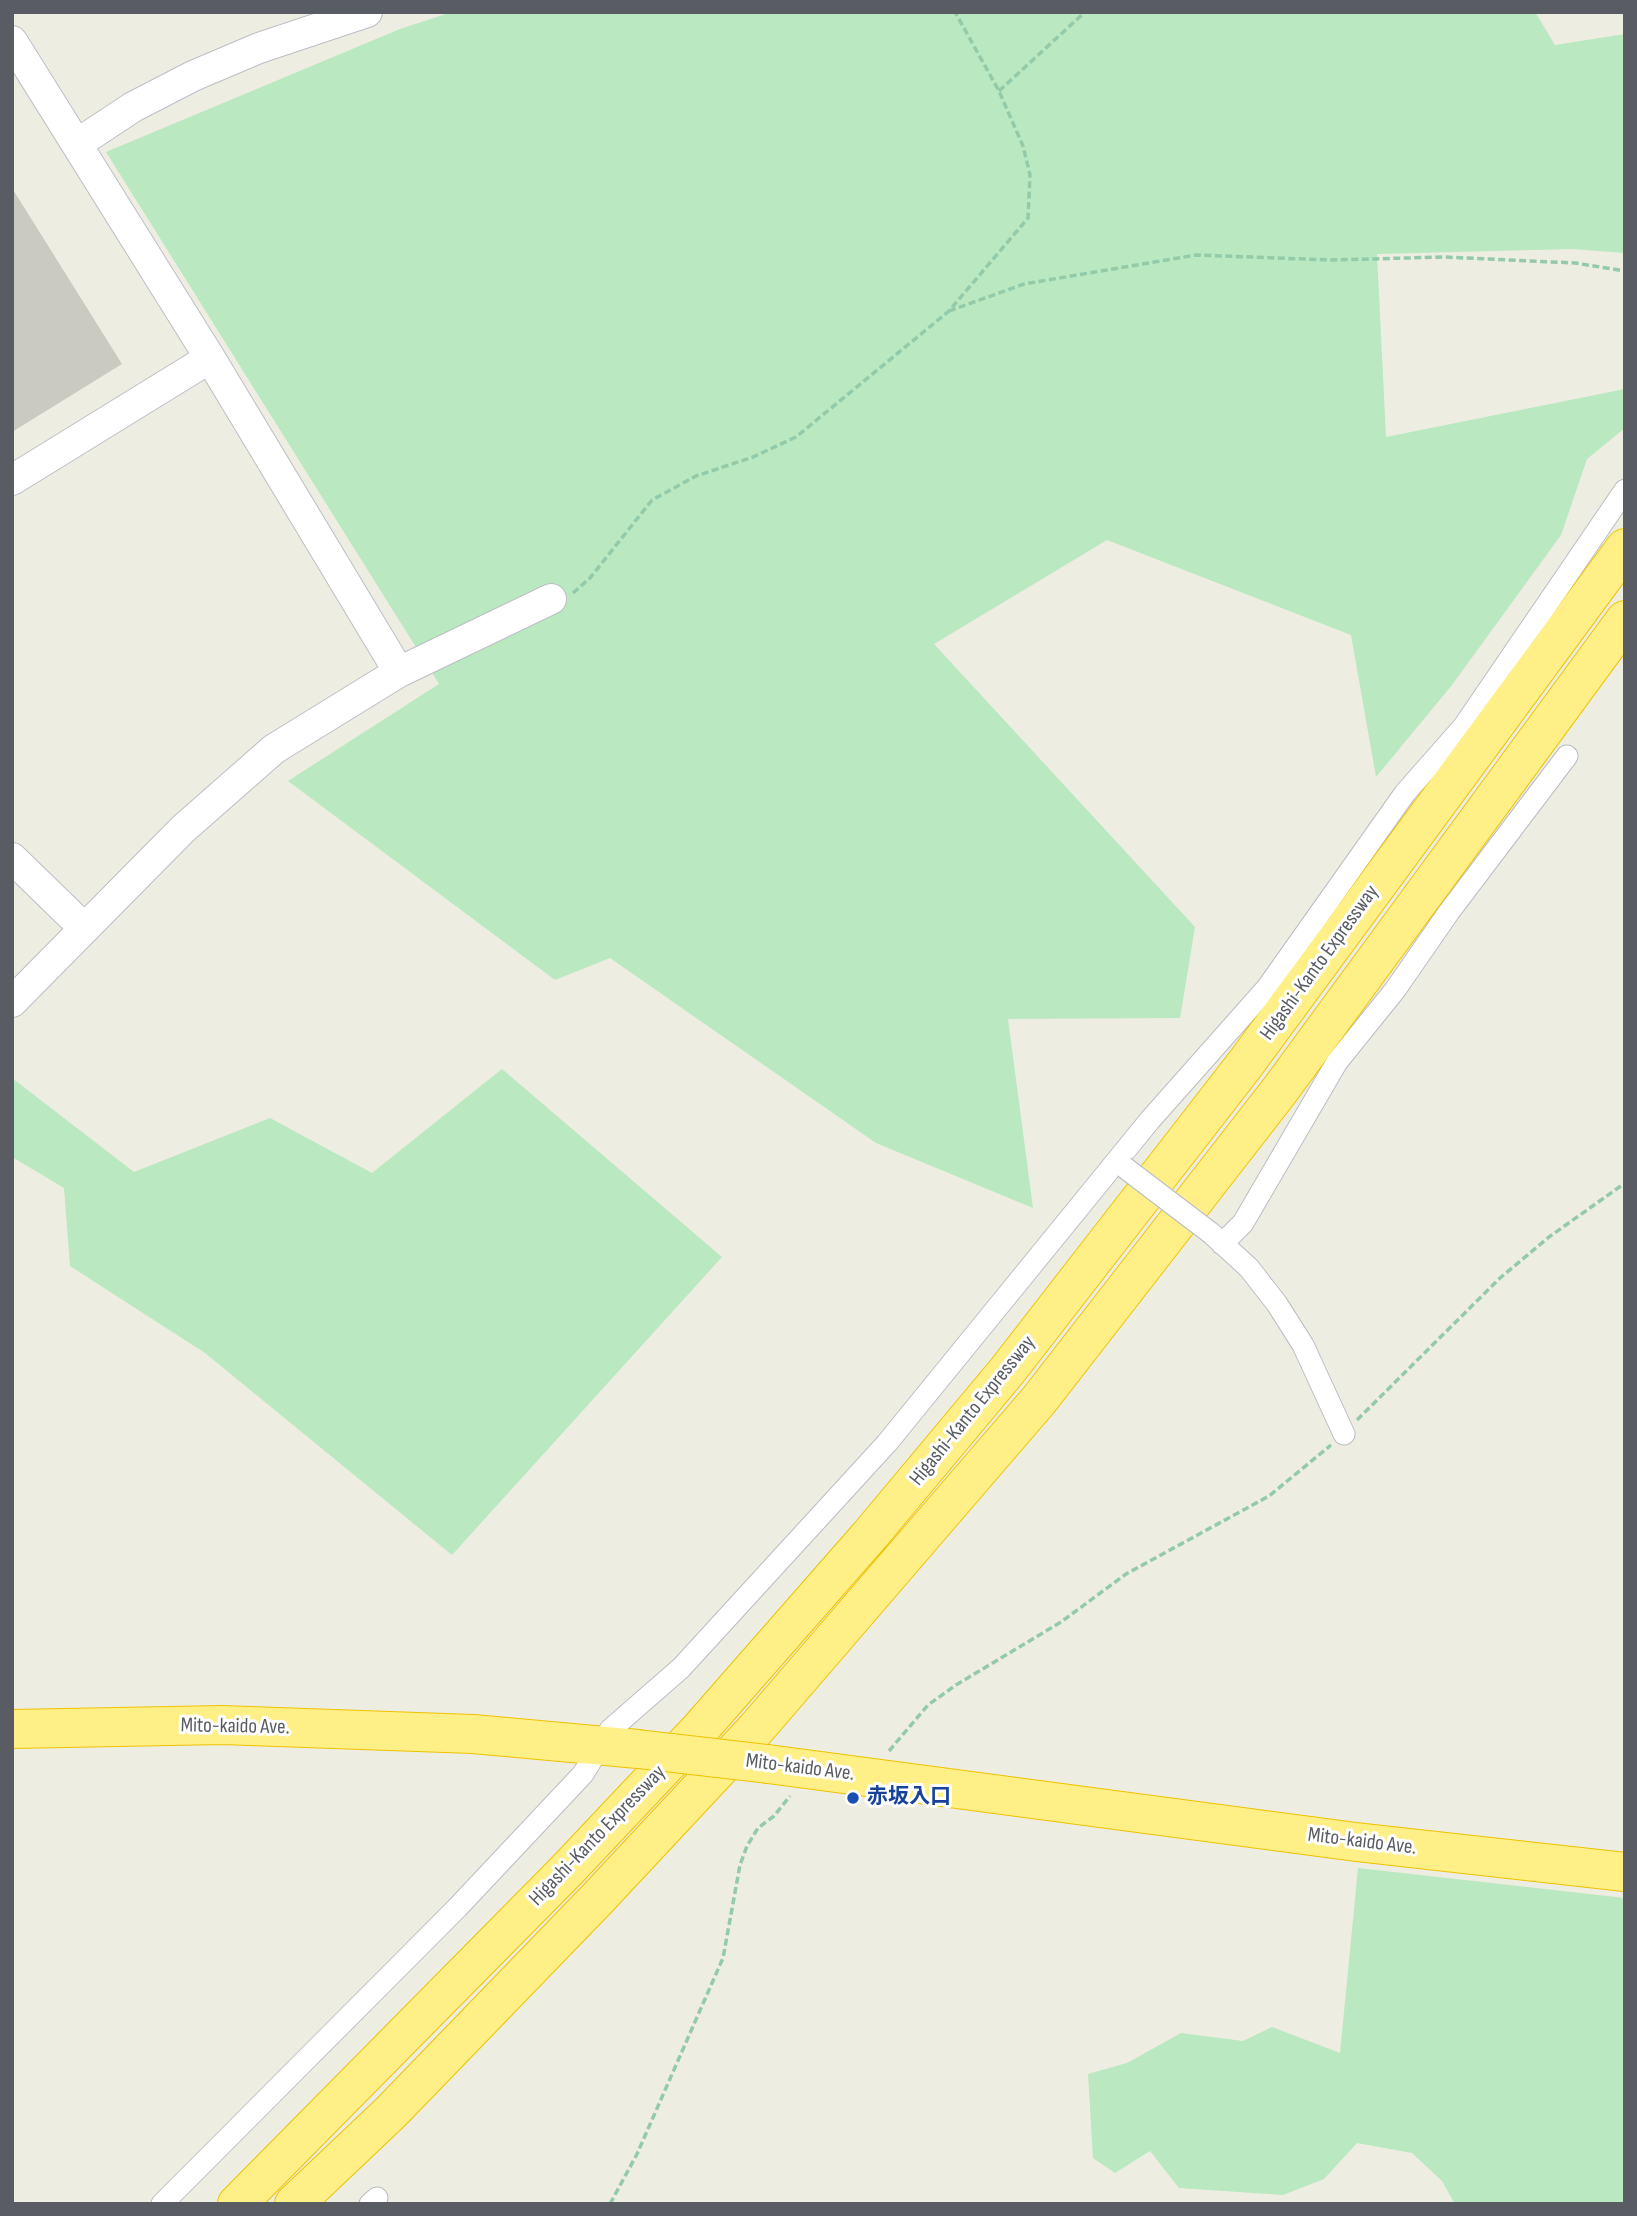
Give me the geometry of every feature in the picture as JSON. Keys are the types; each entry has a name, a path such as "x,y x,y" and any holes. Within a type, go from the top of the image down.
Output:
{"highway":[{"name":"Higashi-Kanto Expressway","path":"237,2204 567,1870 700,1728 870,1535 1031,1340 1238,1074 1625,548"},
{"name":"Higashi-Kanto Expressway","path":"294,2204 391,2112 737,1749 1039,1400 1280,1090 1625,620"},
{"name":"Mito-kaido Ave.","path":"12,1729 222,1725 473,1734 601,1744 783,1765 1356,1842 1625,1872"}],"street":[{"path":"77,144 132,107 193,76 259,48 367,12"},
{"path":"12,41 210,358 399,672"},
{"path":"12,480 210,358"},
{"path":"162,2204 457,1909 583,1774 601,1744 625,1715 681,1668 887,1443 1267,988 1405,793 1464,726 1625,490"},
{"path":"12,1002 218,795 264,756 399,672 551,599"},
{"path":"1217,1239 1244,1223 1337,1062 1395,990 1449,912 1567,756"},
{"path":"12,858 84,928"},
{"path":"1120,1165 1217,1239 1261,1281 1303,1345 1344,1434"}],"path":[{"path":"551,599 572,594 590,578 652,500 696,476 753,457 796,437 949,312 1028,218 1030,175 1023,146 999,91 955,12"},
{"path":"999,91 1085,12"},
{"path":"949,312 1024,284 1196,256 1332,260 1444,257 1575,263 1625,271"},
{"path":"871,1777 906,1728 928,1705 1061,1622 1126,1574 1269,1496 1344,1434 1500,1278 1549,1237 1625,1183"},
{"path":"610,2204 637,2154 723,1958 740,1865 747,1846 758,1828 774,1816 790,1797 783,1765"}],"green space":[{"path":"452,12 1535,12 1555,45 1625,34 1625,253 1572,249 1377,254 1386,437 1625,389 1625,428 1587,459 1561,535 1452,685 1376,777 1351,635 1107,540 934,644 1195,927 1180,1018 1008,1019 1033,1208 876,1143 610,958 555,980 288,781 439,684 106,152 400,29"},
{"path":"502,1069 722,1257 452,1555 205,1353 70,1266 64,1188 12,1157 12,1078 134,1172 270,1118 372,1173"},
{"path":"1358,1868 1625,1898 1625,2204 1455,2204 1442,2181 1412,2153 1357,2143 1324,2179 1283,2195 1179,2188 1150,2151 1115,2173 1093,2158 1088,2074 1127,2063 1181,2033 1243,2041 1272,2027 1340,2053"}],"building":[{"path":"12,188 122,364 12,432"}],"place":[{"name":"赤坂入口","path":"853,1798"}]}
